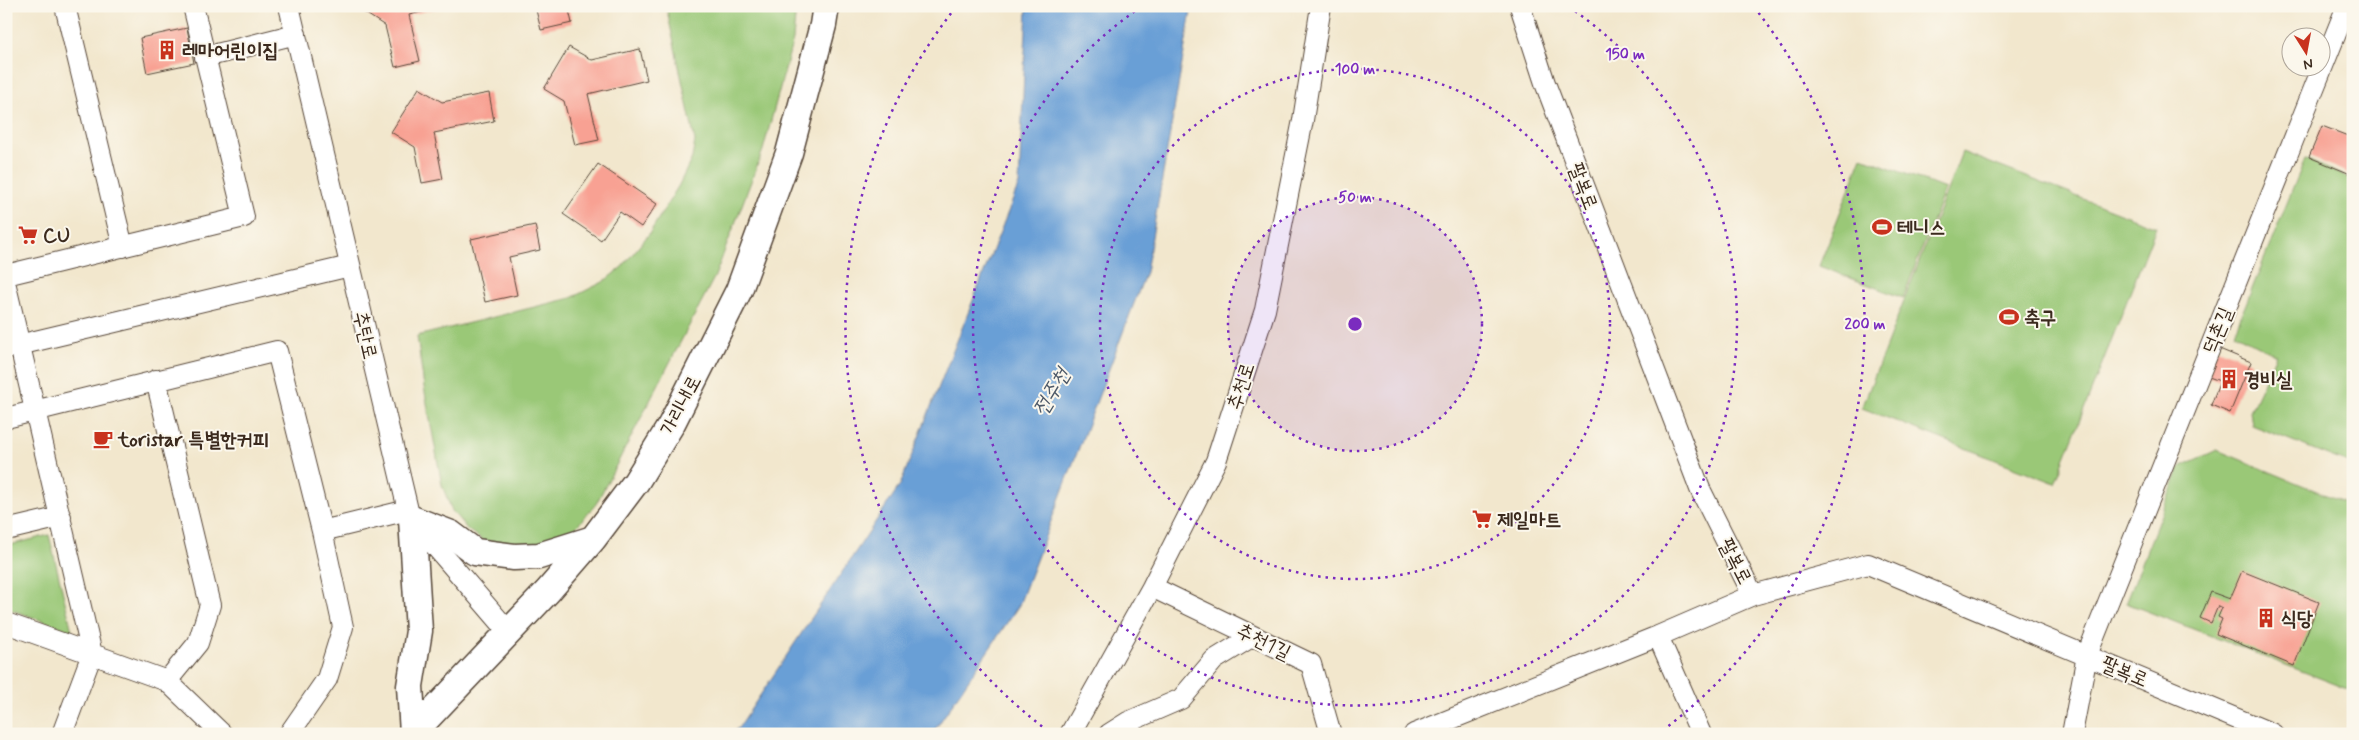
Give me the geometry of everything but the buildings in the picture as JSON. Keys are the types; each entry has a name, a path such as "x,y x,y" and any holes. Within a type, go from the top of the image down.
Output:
{"street":[{"path":"65,6 123,247"},
{"path":"6,275 244,217 193,6"},
{"name":"추탄로","path":"289,6 410,514 508,631"},
{"name":"가리내로","path":"413,733 548,591 593,539 636,482 671,425 739,290 789,154 823,25 826,6"},
{"name":"추천로","path":"1070,734 1152,587 1216,461 1265,310 1303,120 1321,6"},
{"name":"팔복로","path":"1520,6 1545,82 1700,489 1754,595 1868,564 2273,734"},
{"name":"덕촌길","path":"2072,734 2087,655 2347,6"},
{"path":"205,57 296,34"},
{"path":"13,346 350,266"},
{"path":"6,286 13,346 36,410 92,654 62,734"},
{"path":"6,418 277,352 322,532 342,627 327,679 289,734"},
{"path":"156,380 210,605 198,643 167,680"},
{"path":"322,532 410,514 451,534 475,552 514,557 539,556 593,539"},
{"path":"410,514 419,631 410,686 413,733"},
{"path":"6,530 61,517"},
{"name":"추천1길","path":"1152,587 1311,664 1332,734"},
{"path":"1414,734 1658,636 1754,595"},
{"path":"6,623 167,680 222,734"},
{"path":"1110,734 1128,722 1181,699 1214,660 1253,636"},
{"path":"1658,636 1701,734"}],"green space":[{"path":"666,6 796,6 793,40 763,150 715,276 596,504 571,533 530,546 484,541 468,530 452,511 442,485 424,387 417,336 571,298 603,282 622,267 649,234 679,185 692,158 695,141"},
{"name":"축구","path":"1962,152 2156,227 2055,483 1862,408"},
{"name":"테니스","path":"1862,157 1945,189 1903,298 1819,266"},
{"path":"2305,159 2353,180 2353,465 2252,425 2250,411 2276,355 2234,333"},
{"path":"2217,450 2353,506 2353,620 2350,628 2353,630 2353,691 2126,603 2180,467"},
{"path":"49,535 72,631 6,608 6,546"}],"water":[{"name":"전주천","path":"1027,6 1192,6 1146,272 1019,605 932,734 731,734 739,727 900,485 1019,184"}],"place":[{"name":"레마어린이집","path":"167,50"},
{"name":"테니스","path":"1882,227"},
{"name":"CU","path":"28,235"},
{"name":"축구","path":"2009,317"},
{"name":"경비실","path":"2229,379"},
{"name":"toristar 특별한커피","path":"103,439"},
{"name":"제일마트","path":"1482,519"},
{"name":"식당","path":"2266,618"}]}
